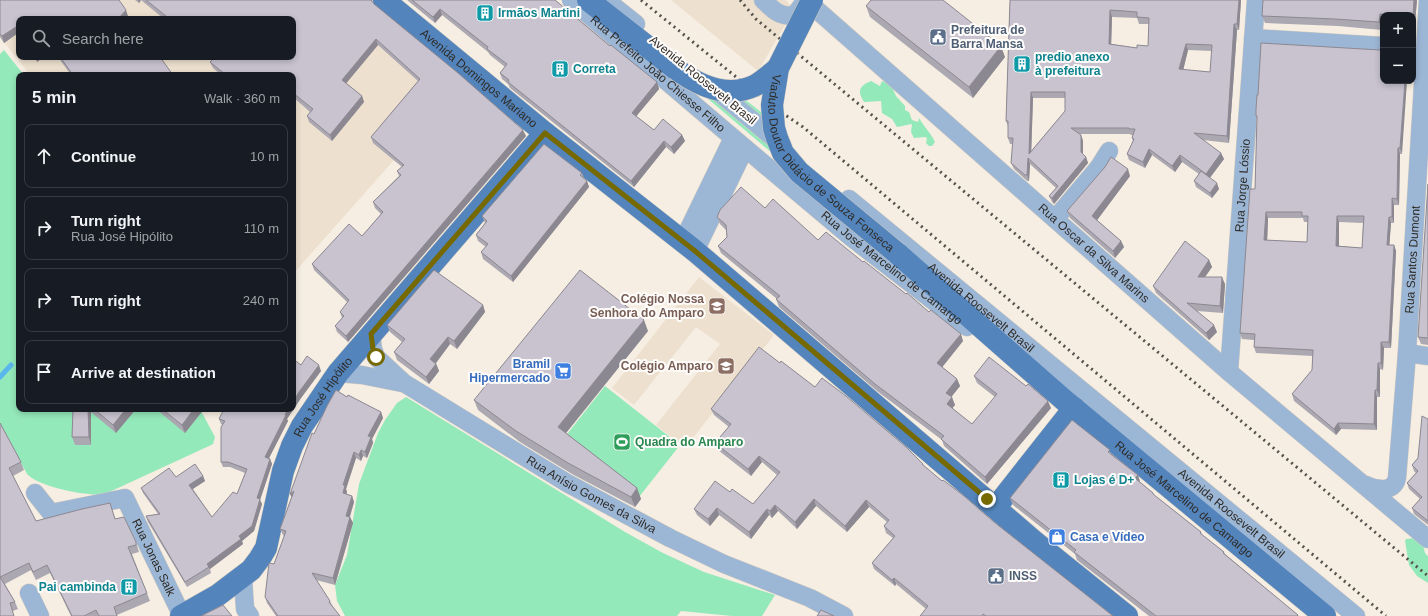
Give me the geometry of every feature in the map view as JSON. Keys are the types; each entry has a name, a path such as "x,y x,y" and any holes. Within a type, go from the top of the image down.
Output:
{"main road":[{"name":"Avenida Domingos Mariano","path":"384,0 545,133 689,246 992,503 1035,542 1127,616"},
{"name":"Viaduto Doutor Didácio de Souza Fonseca","path":"588,0 676,69 699,84 722,90 736,91 755,85 778,68"},
{"name":"Viaduto Doutor Didácio de Souza Fonseca","path":"812,0 778,68 772,105 777,138 783,153 800,172 898,254"},
{"name":"Rua José Hipólito","path":"182,616 218,595 251,570 266,548 285,465 297,435 313,408 338,373 545,133"},
{"name":"Rua José Marcelino de Camargo","path":"898,254 1069,404 1325,616"},
{"path":"992,503 1069,404"}],"street":[{"name":"Rua Prefeito João Chiesse Filho","path":"571,0 739,143"},
{"name":"Avenida Roosevelt Brasil","path":"606,0 1356,616"},
{"path":"763,0 771,9 785,16 794,16 807,0"},
{"name":"Rua Oscar da Silva Marins","path":"807,0 1229,372 1428,539"},
{"name":"Rua Jorge Lóssio","path":"1229,372 1256,0"},
{"name":"Rua Santos Dumont","path":"1404,518 1397,478 1407,353 1419,48 1428,0"},
{"path":"1253,38 1380,46"},
{"path":"689,246 739,143"},
{"name":"Rua José Marcelino de Camargo","path":"739,143 852,238 1019,368 1044,382"},
{"path":"1055,219 1099,167 1110,151"},
{"name":"Rua Anísio Gomes da Silva","path":"371,334 373,349 376,357 404,383 567,483 670,538 724,564 810,598 844,616"},
{"path":"1407,353 1428,356"},
{"path":"338,373 362,375 404,383"},
{"path":"1363,484 1375,489 1389,488 1395,484 1397,478"},
{"name":"Rua Jonas Salk","path":"34,493 50,513 125,498 182,616"},
{"path":"243,577 248,613"},
{"path":"29,593 40,616"},
{"path":"218,595 248,613"}],"shaded area":[{"path":"0,0 373,0 464,75 394,160 296,271 296,72 28,72 18,60 296,60 296,16 16,16 16,57 0,37"},
{"path":"671,0 786,0 794,10 758,71"},
{"name":"Colégio Amparo","path":"699,277 774,335 685,448 656,425 720,344 696,327 634,405 612,388"}],"green space":[{"path":"4,50 22,72 16,72 16,412 202,412 215,437 213,444 105,494 97,495 64,490 33,479 27,474 0,423 0,54"},
{"path":"871,81 880,86 882,81 891,85 896,96 905,106 905,110 909,112 912,120 918,122 919,118 932,136 935,142 932,146 929,146 926,143 927,138 925,137 914,138 911,132 912,124 897,127 892,119 882,113 881,101 864,102 860,95 860,89"},
{"path":"694,87 739,95 765,115 779,159"},
{"name":"Quadra do Amparo","path":"605,386 680,445 639,497 564,438"},
{"path":"406,397 625,532 663,553 704,572 775,595 762,616 732,616 681,611 677,616 345,616 337,601 335,585 347,555 359,484 378,433 385,420 397,403"},
{"path":"1415,538 1423,545 1425,553 1428,556 1428,583 1417,576 1409,565 1405,541 1406,539"}],"building":[{"path":"0,0 119,0 126,10 121,16 16,16 16,27 2,36 0,34"},
{"path":"146,0 371,0 523,130 346,336 335,326 344,316 340,312 349,300 312,264 349,224 362,236 383,212 373,202 401,175 397,171 404,165 371,137 420,79 376,39 342,80 362,96 330,135 307,116 313,109 296,95 296,72 222,72 210,62 212,60 296,60 296,16 166,16"},
{"path":"412,0 555,0 610,46 611,45 657,82 632,113 654,130 663,119 682,135 671,147 664,141 631,181 508,82 509,80 500,73 507,64 487,49 488,47 440,9 433,17"},
{"name":"Prefeitura de Barra Mansa","path":"871,0 943,0 1001,46 969,87 866,6"},
{"path":"1010,0 1239,0 1237,24 1234,24 1227,136 1194,133 1221,153 1206,174 1180,155 1172,166 1149,149 1143,162 1127,154 1134,139 1132,138 1135,129 1071,128 1081,135 1081,152 1086,157 1052,198 1049,196 1058,186 1028,158 1027,175 1011,163 1013,138 1008,138 1008,121 1006,121","holes":["1110,10 1137,12 1137,17 1149,18 1148,46 1137,45 1137,48 1109,44","1186,44 1212,45 1210,72 1179,69","1031,92 1065,92 1065,111 1029,154"]},
{"path":"1263,0 1414,0 1413,12 1380,12 1379,22 1262,16"},
{"path":"1261,43 1380,50 1380,84 1405,84 1400,148 1398,148 1397,199 1392,198 1392,217 1389,217 1387,245 1394,245 1389,342 1381,342 1381,363 1378,363 1377,390 1375,390 1374,424 1338,423 1334,429 1292,394 1312,370 1313,350 1254,347 1255,334 1240,333 1250,189 1255,189 1257,95","holes":["1266,212 1302,212 1302,216 1308,216 1307,242 1264,240","1337,216 1364,216 1362,248 1336,246"]},
{"path":"62,60 162,60 171,72 71,72"},
{"path":"544,144 582,173 580,175 587,181 511,276 481,252 488,244 476,235 487,221 482,216"},
{"path":"1111,157 1128,169 1092,216 1121,241 1113,251 1067,211 1105,167"},
{"path":"1201,171 1217,183 1210,193 1194,181"},
{"path":"1428,184 1428,338 1418,337"},
{"path":"741,187 765,208 773,199 818,240 826,232 863,262 864,261 906,294 907,293 929,312 931,310 961,334 937,363 957,379 946,393 952,397 947,404 972,424 997,394 974,376 989,357 1026,386 1028,384 1048,401 985,477 941,439 944,436 875,384 776,299 780,296 718,246 727,237 726,225 717,217 720,210"},
{"path":"1185,241 1209,260 1198,277 1222,277 1220,306 1187,303 1214,325 1206,333 1153,286"},
{"path":"434,270 483,305 454,341 448,337 430,359 436,364 426,377 394,352 405,339 387,325"},
{"name":"Bramil Hipermercado","path":"580,270 644,320 558,427 637,488 631,497 568,463 516,431 474,400"},
{"path":"759,347 780,363 781,361 815,387 822,378 846,396 906,447 922,464 942,481 943,480 964,496 994,522 1113,616 986,616 983,614 982,616 920,616 928,606 894,578 892,580 872,563 895,536 884,526 889,520 866,500 845,526 814,499 795,522 775,505 770,511 767,509 749,532 717,508 708,519 694,509 715,481 730,492 732,489 753,504 780,472 759,456 748,469 715,443 731,424 711,409"},
{"path":"307,356 319,365 296,397 296,361 301,365"},
{"path":"336,390 347,397 348,395 381,412 368,436 371,437 365,452 361,450 359,455 354,452 343,485 345,485 343,493 352,496 346,516 350,517 333,578 312,573 330,601 329,602 340,616 278,616 265,597 269,563 274,564 286,531 280,529 294,491 290,494 312,433 314,434"},
{"path":"73,412 88,412 89,437 72,437"},
{"path":"98,412 124,412 113,425"},
{"path":"166,412 192,412 182,425"},
{"path":"222,412 286,412 265,457 270,459 257,498 260,499 252,526 239,536 241,539 207,564 209,567 185,582 146,516 160,514 141,488 169,468 176,477 195,464 203,476 189,485 212,517 233,492 237,494 247,469 228,462 221,462 221,427 225,421 219,419"},
{"path":"1422,416 1428,419 1428,521 1412,508 1422,497 1407,483 1418,471 1412,465 1418,458"},
{"path":"1072,420 1110,450 1108,452 1138,475 1135,478 1153,494 1201,532 1200,533 1224,552 1223,553 1298,615 1156,616 1074,552 1076,550 1010,498"},
{"path":"0,423 21,462 9,468 36,521 110,503 115,519 124,517 136,542 136,545 128,547 147,593 114,607 117,616 99,616 96,610 84,616 72,616 47,565 33,572 29,563 0,577"},
{"path":"0,577 15,602 10,603 14,616 0,616"},
{"path":"223,605 232,616 201,616"},
{"path":"821,610 834,616 817,616"}],"waterway":[{"path":"0,377 11,365"}],"railway":[{"path":"641,0 772,106 803,127 1386,616"},
{"path":"740,0 756,19 1428,576"}],"place":[{"name":"Irmãos Martini","path":"485,13"},
{"name":"Prefeitura de Barra Mansa","path":"938,37"},
{"name":"predio anexo à prefeitura","path":"1022,64"},
{"name":"Correta","path":"560,69"},
{"name":"Colégio Nossa Senhora do Amparo","path":"717,306"},
{"name":"Colégio Amparo","path":"726,366"},
{"name":"Bramil Hipermercado","path":"563,371"},
{"name":"Quadra do Amparo","path":"622,442"},
{"name":"Lojas é D+","path":"1061,480"},
{"name":"Casa e Vídeo","path":"1057,537"},
{"name":"INSS","path":"996,576"},
{"name":"Pai cambinda","path":"129,587"}],"route":[{"path":"376,357 373,349 371,334 545,133 695,251 987,499"}]}
